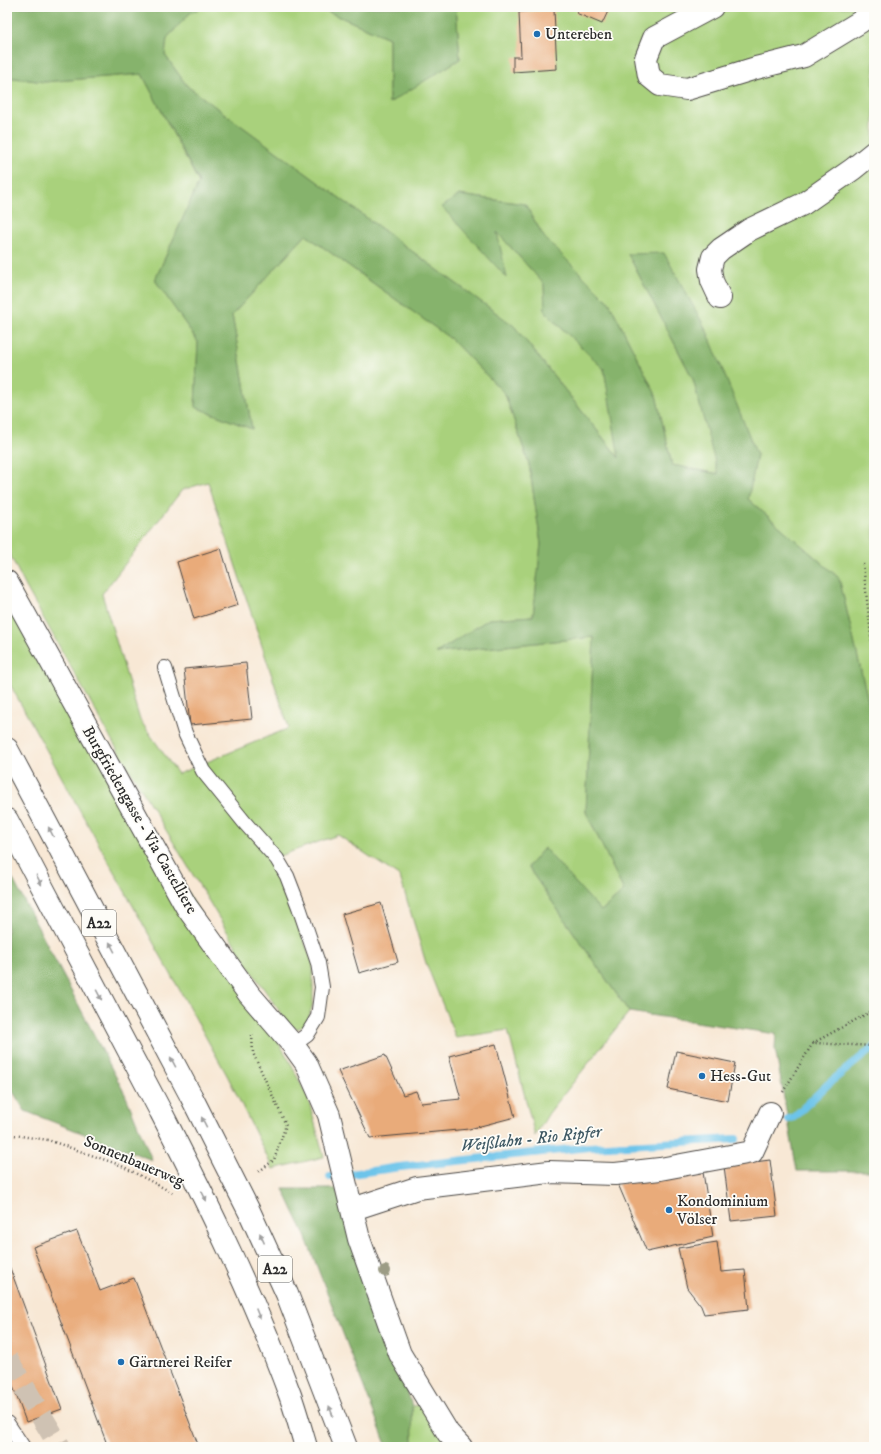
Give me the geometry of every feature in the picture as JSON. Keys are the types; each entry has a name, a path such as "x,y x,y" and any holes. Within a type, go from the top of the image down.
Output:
{"main road":[{"path":"712,7 654,38 646,58 649,76 660,85 687,89 756,68 804,56 874,12"},
{"path":"720,298 712,281 710,269 713,257 721,249 749,230 803,204 853,169 874,152"},
{"name":"Burgfriedengasse - Via Castelliere","path":"7,582 186,906 249,994 293,1045 306,1063 329,1115 345,1185 353,1209 359,1239 400,1354 448,1433 461,1447"},
{"name":"A22","path":"7,749 191,1096 250,1213 286,1294 346,1447"},
{"name":"A22","path":"7,820 161,1112 212,1213 256,1309 290,1396 306,1447"},
{"path":"353,1209 417,1188 549,1172 615,1174 660,1169 752,1152 770,1113"}],"lane":[{"path":"165,668 185,733 203,771 245,823 277,859 287,876 302,914 318,964 322,987 318,1017 306,1035 293,1045"},
{"path":"7,1423 23,1447"}],"path":[{"path":"863,564 874,663"},
{"path":"770,1113 813,1043 874,1010"},
{"path":"813,1043 874,1046"},
{"path":"252,1175 259,1172 274,1160 286,1125 253,1053"},
{"name":"Sonnenbauerweg","path":"7,1134 48,1140 120,1165 175,1194"}],"green space":[{"path":"7,7 203,7 190,13 167,38 165,55 187,86 514,326 619,458 604,369 545,312 544,284 497,232 507,278 442,207 459,195 525,204 544,237 609,302 656,395 672,465 718,474 693,379 628,254 664,253 707,331 757,455 748,499 839,578 874,726 874,1171 797,1171 775,1048 776,1034 629,1012 528,867 544,848 601,911 624,891 586,812 594,637 436,653 489,619 533,616 541,544 529,464 505,394 451,339 306,235 232,315 252,429 195,407 198,342 155,280 199,182 142,74 44,82 7,77"},
{"path":"203,7 317,7 389,38 389,102 460,59 456,7 874,7 874,726 839,578 748,499 757,454 628,254 693,379 719,474 672,465 656,395 609,302 544,237 525,204 459,195 506,277 496,231 544,284 545,312 604,369 620,459 514,326 187,86 165,55 167,38 190,13"},
{"path":"317,7 456,7 460,59 389,103 389,38"},
{"path":"142,74 199,183 155,280 198,342 195,407 252,429 232,315 306,235 451,339 505,394 529,464 541,544 533,616 489,619 437,653 594,637 586,812 624,891 601,911 544,849 528,867 629,1012 549,1113 535,1136 508,1030 456,1038 426,963 400,877 338,835 271,859 313,963 313,1003 307,1024 297,1029 289,1025 248,966 114,744 26,587 7,549 7,77 44,82","holes":["208,482 289,728 178,774 140,720 102,594 182,490"]},
{"path":"7,595 288,1058 308,1098 324,1157 273,1169 228,1077 7,679"},
{"path":"7,868 125,1094 152,1160 25,1111 7,1082"},
{"path":"283,1189 336,1189 399,1363 412,1406 413,1447 387,1447 304,1233"},
{"path":"423,1405 453,1447 413,1447 412,1406"}],"building":[{"path":"579,7 610,7 602,24 576,13"},
{"name":"Untereben","path":"554,10 557,69 513,72 513,57 521,57 519,12"},
{"path":"221,548 238,605 194,619 177,562"},
{"path":"246,663 252,719 190,725 184,669"},
{"path":"381,903 398,962 359,973 342,914"},
{"path":"496,1044 515,1117 469,1129 370,1138 338,1071 385,1055 403,1095 416,1091 421,1103 461,1099 449,1056"},
{"name":"Hess-Gut","path":"676,1051 735,1063 728,1101 668,1089"},
{"path":"770,1160 777,1216 731,1221 724,1166"},
{"name":"Kondominium Völser","path":"703,1172 713,1237 647,1252 618,1184"},
{"name":"Gärtnerei Reifer","path":"77,1231 100,1291 134,1278 199,1447 108,1447 33,1247"},
{"path":"717,1242 721,1272 745,1270 749,1309 704,1314 701,1306 687,1288 678,1248"},
{"path":"7,1260 62,1409 26,1422 7,1370"}],"waterway":[{"name":"Weißlahn - Rio Ripfer","path":"788,1119 794,1117 828,1084 874,1047"},
{"name":"Weißlahn - Rio Ripfer","path":"330,1177 400,1167 589,1147 736,1139"}],"tunnel":[{"path":"7,1359 60,1447"}],"place":[{"name":"Untereben","path":"537,34"},
{"name":"Hess-Gut","path":"702,1076"},
{"name":"Kondominium Völser","path":"669,1210"},
{"name":"Gärtnerei Reifer","path":"121,1362"}]}
